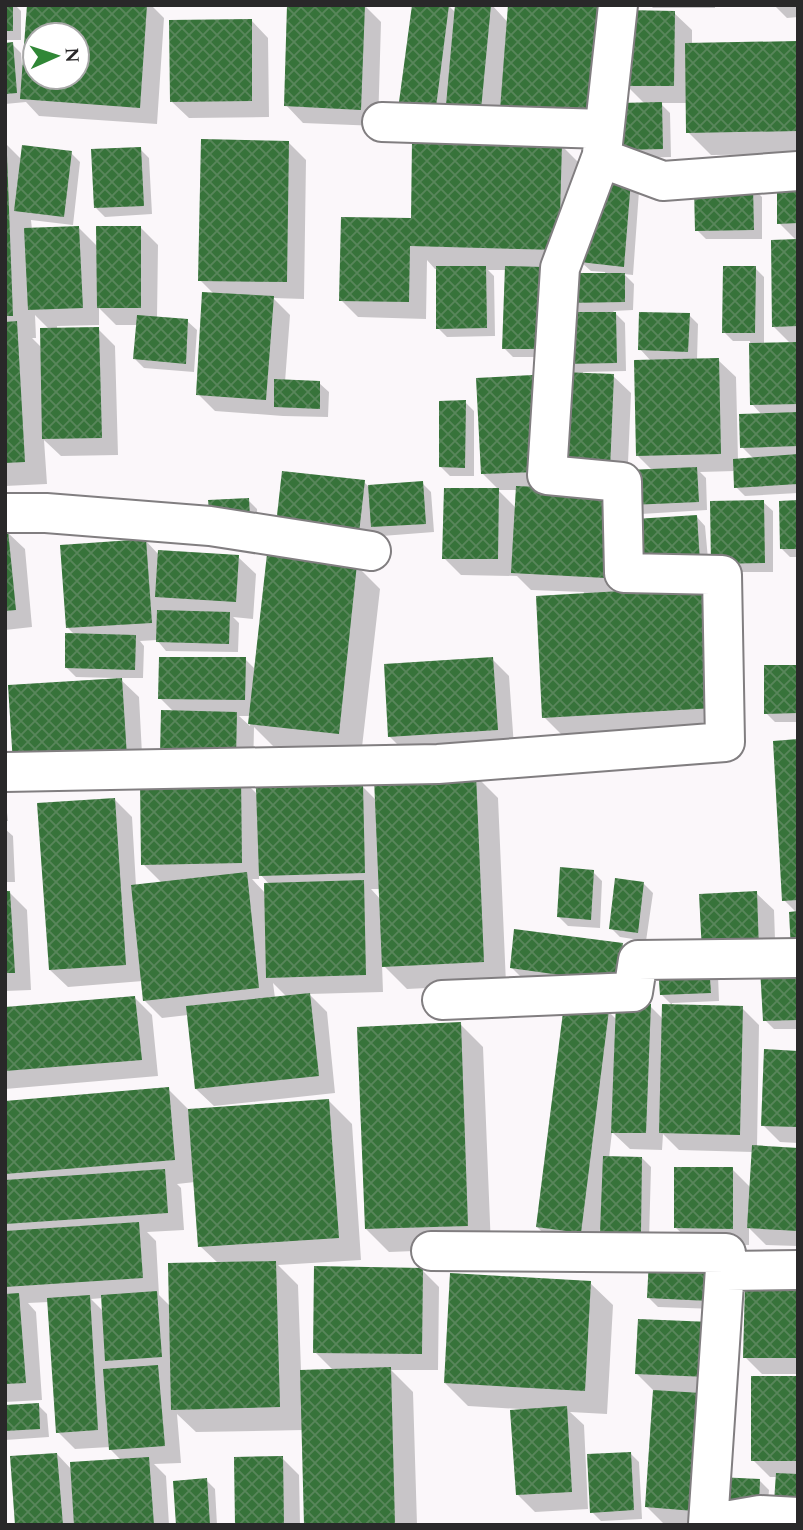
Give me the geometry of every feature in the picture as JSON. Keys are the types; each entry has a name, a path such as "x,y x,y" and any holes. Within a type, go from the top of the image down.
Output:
{"street":[{"path":"5,772 438,764 725,742 722,575 624,573 622,482 547,475 560,268 603,143 618,5"},
{"path":"382,122 603,143 663,181 798,171"},
{"path":"5,513 46,513 210,526 370,551"},
{"path":"442,1000 633,992 638,960 798,957"},
{"path":"431,1251 726,1253 703,1524 798,1517"},
{"path":"726,1271 798,1270"}],"building":[{"path":"5,5 13,5 13,31 5,31"},
{"path":"27,5 147,5 140,108 20,99 21,86 21,91 91,91 91,21 26,21"},
{"path":"287,5 365,5 361,110 284,106"},
{"path":"412,5 449,5 436,107 399,102"},
{"path":"455,5 491,5 480,120 445,116"},
{"path":"508,5 600,5 592,116 500,110"},
{"path":"625,10 675,11 674,86 625,86"},
{"path":"252,19 252,101 170,102 169,20"},
{"path":"798,41 798,131 686,133 685,43"},
{"path":"13,42 17,93 5,94 5,43"},
{"path":"662,102 663,149 621,150 619,103"},
{"path":"201,139 289,141 287,282 198,281"},
{"path":"412,140 562,144 559,250 410,246 409,302 339,301 341,217 411,218"},
{"path":"22,145 72,151 64,217 14,211"},
{"path":"141,147 144,206 94,208 91,149"},
{"path":"7,155 13,316 5,316"},
{"path":"798,176 798,223 777,224 777,177"},
{"path":"598,178 631,180 624,267 580,262"},
{"path":"753,187 754,230 695,231 694,188"},
{"path":"79,226 83,308 28,310 24,228"},
{"path":"96,226 141,226 141,308 97,308"},
{"path":"798,239 798,326 772,327 771,240"},
{"path":"436,266 486,266 487,328 436,329"},
{"path":"505,266 543,267 541,349 502,349"},
{"path":"723,266 756,266 755,333 722,333"},
{"path":"566,273 625,273 625,302 566,303"},
{"path":"202,292 274,296 266,400 196,395"},
{"path":"561,312 616,312 617,363 561,364"},
{"path":"639,312 690,313 688,352 638,350"},
{"path":"137,315 188,319 186,364 133,359"},
{"path":"17,321 25,462 5,463 5,322"},
{"path":"99,327 102,438 42,439 40,328"},
{"path":"798,342 798,404 750,405 749,343"},
{"path":"719,358 721,454 636,456 634,360"},
{"path":"561,372 614,374 610,470 557,467"},
{"path":"533,375 537,472 481,474 476,378"},
{"path":"274,379 320,381 320,409 274,407"},
{"path":"466,400 465,468 439,467 439,401"},
{"path":"798,412 798,446 740,448 739,414"},
{"path":"798,454 798,484 734,488 733,459"},
{"path":"697,467 699,502 630,505 628,470"},
{"path":"282,471 365,480 358,542 275,533"},
{"path":"423,481 426,524 371,527 368,485"},
{"path":"516,486 610,490 606,578 511,573"},
{"path":"444,488 499,488 498,559 442,559"},
{"path":"249,498 250,518 210,521 208,500"},
{"path":"764,500 765,563 711,564 710,501"},
{"path":"798,500 798,549 780,549 779,501"},
{"path":"697,515 700,562 638,566 635,519"},
{"path":"8,530 16,610 5,611 5,531"},
{"path":"146,539 152,623 66,628 60,545"},
{"path":"158,550 239,555 236,602 155,597"},
{"path":"267,554 357,564 339,734 248,724"},
{"path":"706,586 714,708 542,718 536,596"},
{"path":"157,610 230,612 229,644 156,642"},
{"path":"65,633 136,635 135,670 65,668"},
{"path":"159,657 246,657 245,700 158,699"},
{"path":"493,657 498,730 388,737 384,664"},
{"path":"764,665 798,665 798,713 764,714"},
{"path":"122,678 127,757 13,764 8,685"},
{"path":"161,710 237,712 236,758 160,755"},
{"path":"798,739 798,900 782,901 773,741"},
{"path":"476,774 484,962 382,967 374,778"},
{"path":"241,776 242,863 141,865 140,778"},
{"path":"363,785 365,873 259,876 256,788"},
{"path":"115,798 126,965 49,970 37,803"},
{"path":"560,867 594,870 591,920 557,917"},
{"path":"247,872 259,988 143,1001 131,885"},
{"path":"615,878 644,882 638,933 609,929"},
{"path":"364,880 366,975 266,978 264,883"},
{"path":"5,891 10,891 15,973 5,973"},
{"path":"757,891 759,951 702,953 699,894"},
{"path":"798,911 798,950 791,950 789,912"},
{"path":"514,929 623,943 618,983 510,968"},
{"path":"709,964 711,993 660,995 658,967"},
{"path":"795,966 798,1020 763,1021 760,968"},
{"path":"310,993 319,1076 195,1089 186,1006"},
{"path":"135,996 142,1060 5,1071 5,1007"},
{"path":"616,1003 651,1004 646,1133 611,1133"},
{"path":"564,1004 609,1010 581,1233 536,1227"},
{"path":"662,1004 743,1006 740,1135 659,1133"},
{"path":"461,1022 468,1226 365,1229 357,1027"},
{"path":"764,1049 798,1051 798,1127 761,1126"},
{"path":"169,1087 175,1160 5,1174 5,1101"},
{"path":"329,1099 339,1238 198,1247 188,1109"},
{"path":"752,1145 798,1148 798,1231 747,1228"},
{"path":"603,1156 642,1157 641,1232 600,1232"},
{"path":"674,1167 733,1167 733,1229 674,1228"},
{"path":"165,1169 168,1213 5,1224 5,1180"},
{"path":"139,1222 143,1278 5,1287 5,1231"},
{"path":"649,1259 710,1262 709,1301 647,1298"},
{"path":"276,1261 280,1407 171,1410 168,1263"},
{"path":"314,1266 423,1268 422,1354 313,1353"},
{"path":"450,1273 591,1281 585,1391 444,1383"},
{"path":"745,1284 798,1285 798,1358 743,1358"},
{"path":"157,1291 162,1357 105,1361 101,1295"},
{"path":"19,1293 26,1383 5,1384 5,1294"},
{"path":"90,1295 98,1430 56,1433 47,1298"},
{"path":"638,1319 711,1322 708,1377 635,1374"},
{"path":"158,1365 165,1446 109,1450 103,1369"},
{"path":"391,1367 395,1525 304,1525 300,1370"},
{"path":"751,1376 798,1376 798,1461 751,1461"},
{"path":"653,1390 701,1393 694,1511 645,1507"},
{"path":"39,1403 40,1429 5,1431 5,1405"},
{"path":"567,1406 572,1492 516,1495 510,1410"},
{"path":"631,1452 634,1510 590,1513 587,1454"},
{"path":"57,1453 63,1525 15,1525 10,1456"},
{"path":"283,1456 284,1525 235,1525 234,1457"},
{"path":"149,1457 154,1525 74,1525 70,1462"},
{"path":"776,1473 798,1474 798,1504 774,1502"},
{"path":"718,1477 760,1479 759,1505 717,1503"},
{"path":"207,1478 210,1525 176,1525 173,1481"}]}
